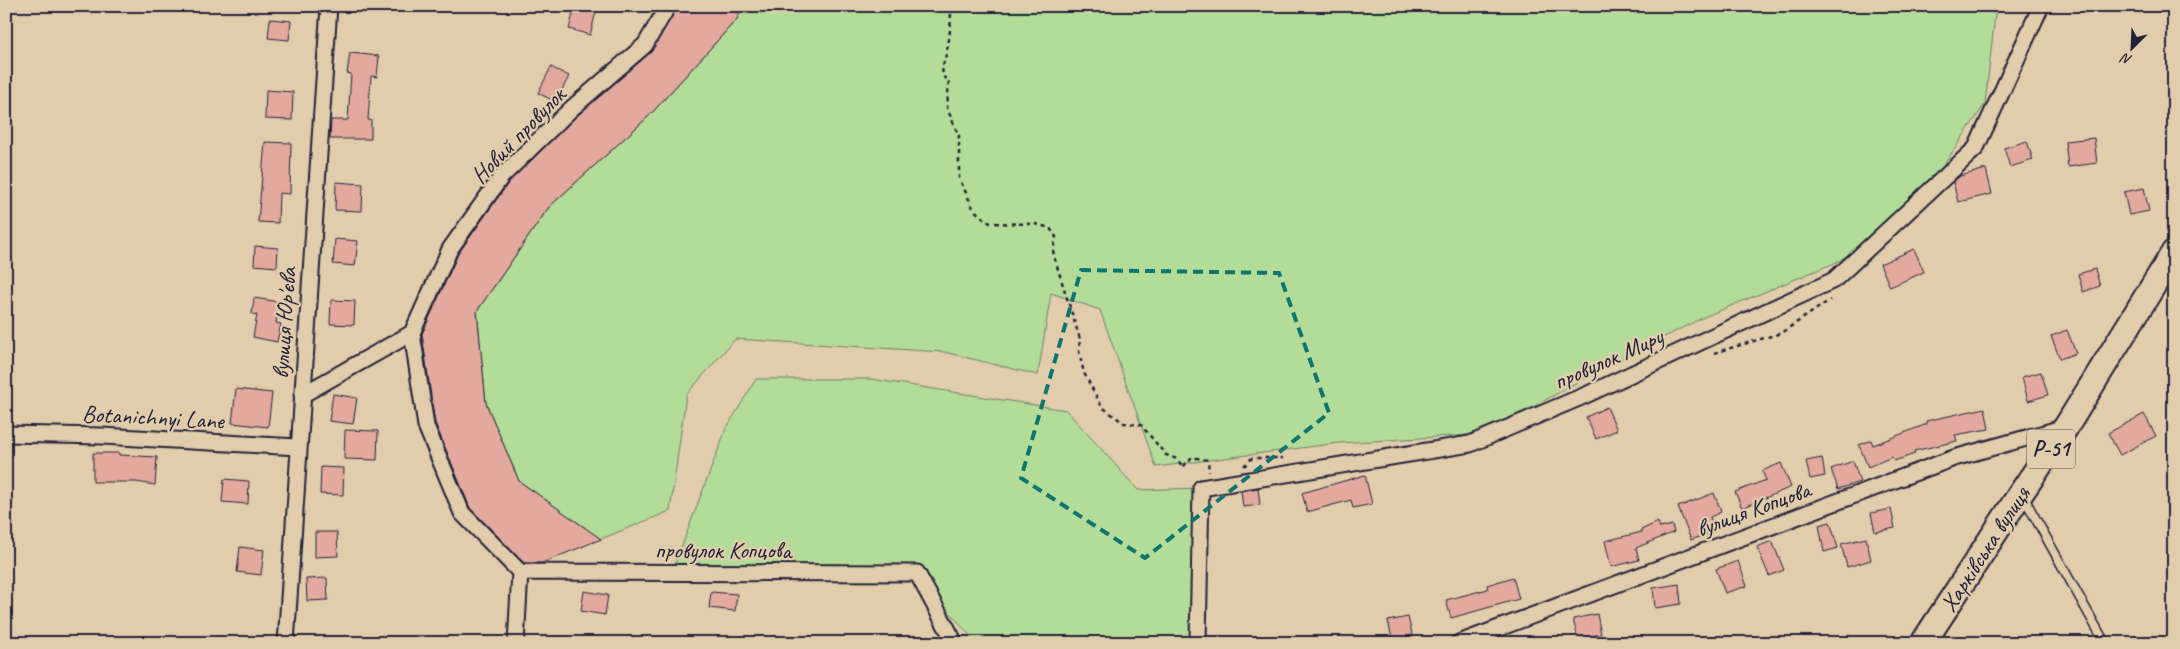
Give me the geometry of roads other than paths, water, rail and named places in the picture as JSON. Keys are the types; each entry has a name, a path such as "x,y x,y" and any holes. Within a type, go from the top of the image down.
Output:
{"main road":[{"name":"Харківська вулиця","path":"1923,643 2066,427 2174,252"}],"street":[{"name":"вулиця Юр'єва","path":"286,643 329,6"},
{"name":"Новий провулок","path":"412,333 450,249 502,176 571,109 645,45 668,6"},
{"name":"провулок Миру","path":"1198,643 1201,488 1470,444 1586,395 1834,280 1976,148 2041,6"},
{"path":"302,395 412,333 426,426 462,513 520,572 516,643"},
{"name":"вулиця Копцова","path":"1459,643 1954,458 2066,427"},
{"name":"Botanichnyi Lane","path":"6,434 102,436 298,447"},
{"name":"провулок Копцова","path":"520,572 917,573 955,643"}],"lane":[{"path":"2021,493 2105,643"}]}
